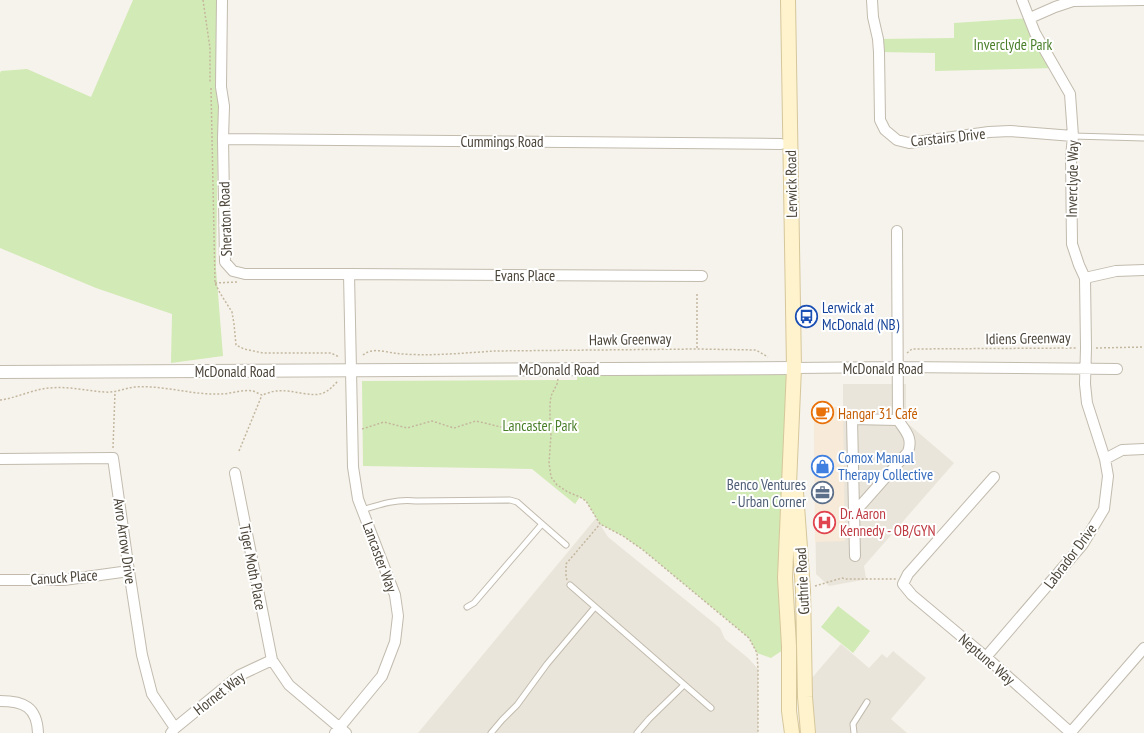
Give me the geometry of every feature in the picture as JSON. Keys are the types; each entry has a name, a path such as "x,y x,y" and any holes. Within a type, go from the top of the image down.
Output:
{"main road":[{"name":"Lerwick Road","path":"788,0 794,368"},
{"name":"Guthrie Road","path":"792,733 789,711 789,646 784,578 794,368"},
{"name":"Guthrie Road","path":"792,430 803,590 805,697 808,733"}],"street":[{"name":"Sheraton Road","path":"222,0 221,87 224,106 223,139 226,262 233,271 245,274 349,274"},
{"name":"Carstairs Drive","path":"872,0 873,17 878,39 879,52 880,120 885,130 897,140 909,143 988,132 1010,131 1073,136"},
{"name":"Inverclyde Way","path":"1022,0 1035,33 1070,94 1073,136 1072,244 1079,266 1085,278 1085,368"},
{"path":"1030,18 1054,7 1073,1 1144,0"},
{"name":"Cummings Road","path":"223,139 781,144"},
{"path":"854,512 908,452 911,444 910,438 898,420 897,231"},
{"path":"1085,278 1116,271 1144,270"},
{"path":"349,274 351,370"},
{"name":"Evans Place","path":"349,274 702,276"},
{"name":"McDonald Road","path":"0,372 898,367 1117,369"},
{"name":"Labrador Drive","path":"986,657 1083,544 1104,509 1108,476 1105,459 1086,404 1085,368"},
{"name":"Lancaster Way","path":"340,731 382,676 395,642 398,616 395,595 358,499 353,467 351,370"},
{"path":"854,556 852,419 898,420"},
{"path":"1105,459 1122,450 1144,449"},
{"path":"0,459 113,458"},
{"name":"Avro Arrow Drive","path":"113,458 128,571 142,655 152,694 173,730"},
{"name":"Tiger Moth Place","path":"235,474 272,660"},
{"path":"903,584 908,574 994,477"},
{"name":"Canuck Place","path":"0,580 64,580 128,571"},
{"name":"Neptune Way","path":"903,584 912,595 986,657 1071,733"},
{"path":"1071,733 1144,648"},
{"path":"272,660 289,685 340,731"},
{"name":"Hornet Way","path":"173,730 240,674 272,660"},
{"path":"0,701 21,703 34,712 38,726 38,733"}],"lane":[{"path":"1073,136 1144,138"},
{"path":"362,510 394,501 406,500 510,500 517,502 566,545"},
{"path":"467,608 474,602 542,524"},
{"path":"570,586 711,708"},
{"path":"491,733 517,705 547,664 595,607"},
{"path":"637,733 649,719 684,685"},
{"path":"854,733 853,724 867,702"}],"path":[{"path":"215,283 241,282"},
{"path":"697,294 697,349"},
{"name":"Idiens Greenway","path":"912,349 1144,347"},
{"name":"Hawk Greenway","path":"363,355 372,351 405,354 495,351 697,349 756,350 773,360"},
{"path":"561,369 557,384 551,396 550,404 551,435 549,463 551,477 558,485 586,502 600,524 623,536 643,550 749,638 757,653 758,733"},
{"path":"0,400 38,389 52,387 76,388 104,392 115,392 133,387 155,387 189,392 220,394 253,391 262,395 276,391 292,391 316,395 330,389 338,381"},
{"path":"113,458 115,392"},
{"path":"239,451 262,395"},
{"path":"358,429 384,422 407,428 432,421 454,428 476,421 501,427 520,421 550,429"},
{"path":"570,586 566,576 566,564 600,524"},
{"path":"803,590 842,578 895,579 903,584"}],"shaded area":[{"path":"843,384 906,384 906,422 954,463 864,566 866,578 868,579 829,586 816,574 814,407 843,407"},
{"path":"814,407 843,407 845,541 815,542"},
{"path":"596,518 608,537 720,628 725,639 748,658 758,669 758,733 418,733"},
{"path":"841,644 869,668 882,654 887,658 893,651 926,678 891,719 907,733 812,733 811,679"}],"green space":[{"path":"133,0 220,0 216,269 223,356 171,363 172,314 96,288 0,248 1,71 27,69 91,97"},
{"name":"Inverclyde Park","path":"1030,18 1056,68 935,71 935,53 879,52 878,39 954,38 954,23"},
{"name":"Lancaster Park","path":"794,368 789,646 771,658 757,653 749,638 643,550 623,536 600,524 586,501 580,497 575,504 532,469 363,466 362,381 577,380 578,369"},
{"path":"838,606 870,631 853,653 821,627"}],"place":[{"name":"Lerwick at McDonald (NB)","path":"806,316"},
{"name":"Hangar 31 Café","path":"822,413"},
{"name":"Comox Manual Therapy Collective","path":"822,466"},
{"name":"Benco Ventures - Urban Corner","path":"822,493"},
{"name":"Dr. Aaron Kennedy - OB/GYN","path":"824,522"}]}
